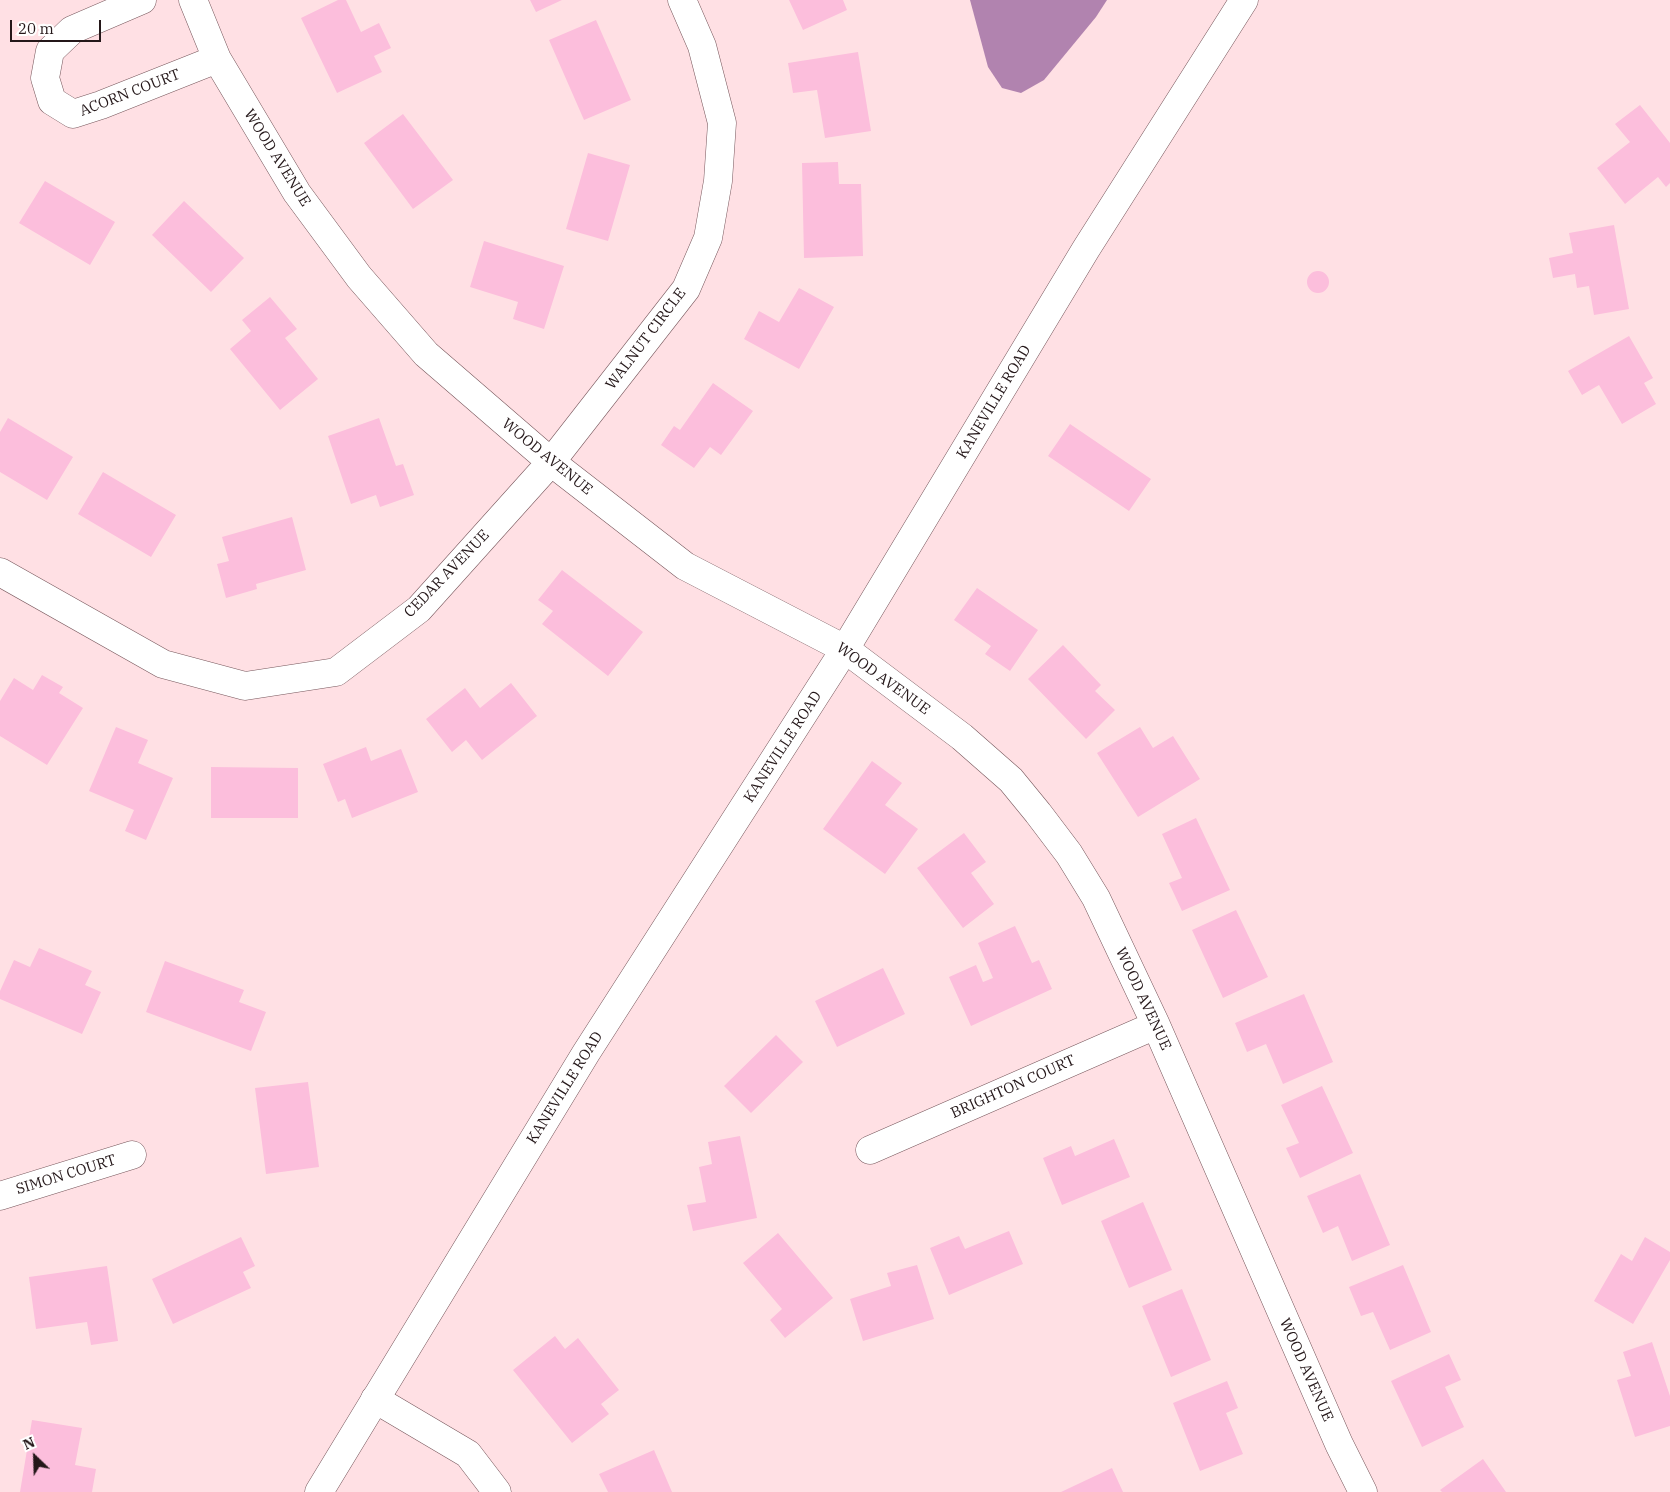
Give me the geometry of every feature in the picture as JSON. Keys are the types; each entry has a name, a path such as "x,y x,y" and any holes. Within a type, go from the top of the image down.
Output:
{"street":[{"name":"ACORN COURT","path":"142,0 72,30 50,51 45,78 52,101 74,114 217,59"},
{"name":"WOOD AVENUE","path":"193,0 217,59 297,193 359,278 426,354 551,462 685,566 845,649 962,737 1011,780 1038,813 1069,854 1096,898 1156,1024 1338,1444 1363,1492"},
{"name":"WALNUT CIRCLE","path":"551,462 686,289 708,238 718,181 722,123 702,46 682,0"},
{"name":"KANEVILLE ROAD","path":"319,1492 586,1053 845,649 1086,249 1244,0"},
{"name":"CEDAR AVENUE","path":"0,572 163,664 245,686 336,672 419,608 551,462"},
{"name":"BRIGHTON COURT","path":"870,1150 1156,1024"},
{"name":"SIMON COURT","path":"0,1196 132,1155"},
{"path":"375,1399 468,1454 497,1492"}],"shaded area":[{"path":"970,0 1107,0 1096,17 1044,80 1021,93 1002,88 988,67"}],"building":[{"path":"338,0 346,0 361,32 379,23 391,48 374,56 382,72 337,93 301,18"},
{"path":"530,0 562,0 536,12"},
{"path":"789,0 843,0 847,10 803,30"},
{"path":"596,20 631,100 584,120 549,40"},
{"path":"858,52 871,131 825,138 817,90 793,93 788,63"},
{"path":"1640,105 1670,143 1670,183 1666,187 1658,177 1625,204 1597,168 1630,142 1615,124"},
{"path":"403,114 453,180 413,209 364,143"},
{"path":"588,153 630,165 608,241 566,229"},
{"path":"838,162 839,184 861,184 863,256 804,258 802,163"},
{"path":"45,181 115,222 90,265 19,223"},
{"path":"184,201 244,258 211,292 152,235"},
{"path":"1614,225 1629,309 1594,315 1589,286 1577,288 1575,274 1553,278 1549,258 1573,253 1569,233"},
{"path":"484,241 564,266 544,329 513,319 518,302 470,287"},
{"path":"1318,271 1326,274 1329,282 1326,290 1318,293 1310,290 1307,282 1310,274"},
{"path":"799,288 834,307 799,369 744,339 759,311 779,322"},
{"path":"270,297 297,329 285,338 318,379 280,410 230,349 251,331 242,320"},
{"path":"1629,336 1653,378 1644,383 1656,404 1622,424 1599,385 1582,395 1568,371"},
{"path":"713,383 753,411 721,455 710,447 694,468 661,445 674,426 680,430"},
{"path":"8,418 73,457 47,500 0,472 0,432"},
{"path":"379,418 396,466 403,464 414,495 380,507 376,495 351,504 328,436"},
{"path":"1070,424 1151,479 1129,511 1048,456"},
{"path":"103,472 176,515 151,557 78,514"},
{"path":"292,517 306,570 256,584 257,589 226,598 217,564 229,561 222,537"},
{"path":"562,570 643,632 608,676 542,624 553,611 538,600"},
{"path":"977,588 1038,630 1010,671 985,654 991,646 954,620"},
{"path":"1063,645 1101,685 1095,691 1115,710 1086,739 1028,679"},
{"path":"42,675 63,687 59,693 83,708 47,765 0,736 0,701 14,678 33,690"},
{"path":"511,683 537,716 482,760 466,740 452,752 426,719 465,688 480,708"},
{"path":"116,727 148,740 138,763 173,778 146,840 125,831 134,810 89,791"},
{"path":"1140,727 1153,748 1173,736 1200,779 1138,817 1097,753"},
{"path":"366,747 371,761 401,749 418,792 352,818 345,799 338,802 323,764"},
{"path":"872,761 902,783 885,805 918,829 885,874 823,829"},
{"path":"211,767 298,768 298,818 211,818"},
{"path":"1196,818 1230,890 1182,911 1169,883 1182,878 1162,834"},
{"path":"964,833 986,862 971,873 994,904 963,928 917,868"},
{"path":"1236,910 1268,977 1223,998 1192,930"},
{"path":"1015,926 1032,963 1039,960 1052,989 971,1026 949,977 976,965 983,982 993,978 978,943"},
{"path":"39,948 92,971 85,985 101,992 82,1034 0,999 0,991 14,960 30,967"},
{"path":"165,961 244,990 239,1002 266,1012 251,1051 146,1012"},
{"path":"883,968 905,1014 837,1047 815,1001"},
{"path":"1304,994 1333,1062 1283,1084 1266,1044 1247,1052 1235,1023"},
{"path":"776,1035 803,1062 751,1113 724,1086"},
{"path":"308,1082 319,1167 266,1174 255,1088"},
{"path":"1322,1086 1353,1153 1300,1178 1286,1148 1299,1143 1281,1105"},
{"path":"740,1136 757,1218 693,1231 687,1205 706,1202 699,1167 712,1164 708,1142"},
{"path":"1114,1139 1130,1177 1062,1205 1043,1158 1071,1146 1075,1156"},
{"path":"1360,1174 1390,1245 1352,1261 1338,1226 1323,1233 1307,1196"},
{"path":"1143,1202 1172,1270 1129,1288 1101,1221"},
{"path":"1009,1231 1023,1264 949,1295 930,1248 959,1236 965,1249"},
{"path":"778,1233 833,1298 785,1338 770,1320 782,1309 743,1263"},
{"path":"241,1237 255,1266 243,1272 251,1288 173,1324 152,1279"},
{"path":"1645,1237 1670,1252 1670,1260 1633,1324 1594,1301 1621,1254 1632,1261"},
{"path":"917,1265 934,1319 863,1341 850,1299 891,1286 887,1273"},
{"path":"1403,1265 1431,1332 1390,1350 1373,1312 1361,1316 1349,1287"},
{"path":"107,1266 118,1341 91,1345 87,1322 36,1329 29,1277"},
{"path":"1182,1289 1211,1360 1171,1377 1142,1306"},
{"path":"555,1336 565,1349 578,1338 619,1390 601,1404 609,1414 572,1443 513,1370"},
{"path":"1652,1342 1670,1396 1670,1426 1635,1437 1617,1380 1631,1376 1623,1352"},
{"path":"1449,1354 1461,1380 1445,1387 1464,1427 1422,1447 1391,1381"},
{"path":"1227,1381 1238,1408 1226,1413 1243,1454 1200,1471 1173,1403"},
{"path":"32,1420 82,1428 75,1465 96,1469 92,1492 20,1492"},
{"path":"654,1450 672,1492 608,1492 599,1474"},
{"path":"1483,1459 1506,1492 1442,1492 1440,1490"},
{"path":"1112,1468 1123,1492 1061,1492"}]}
